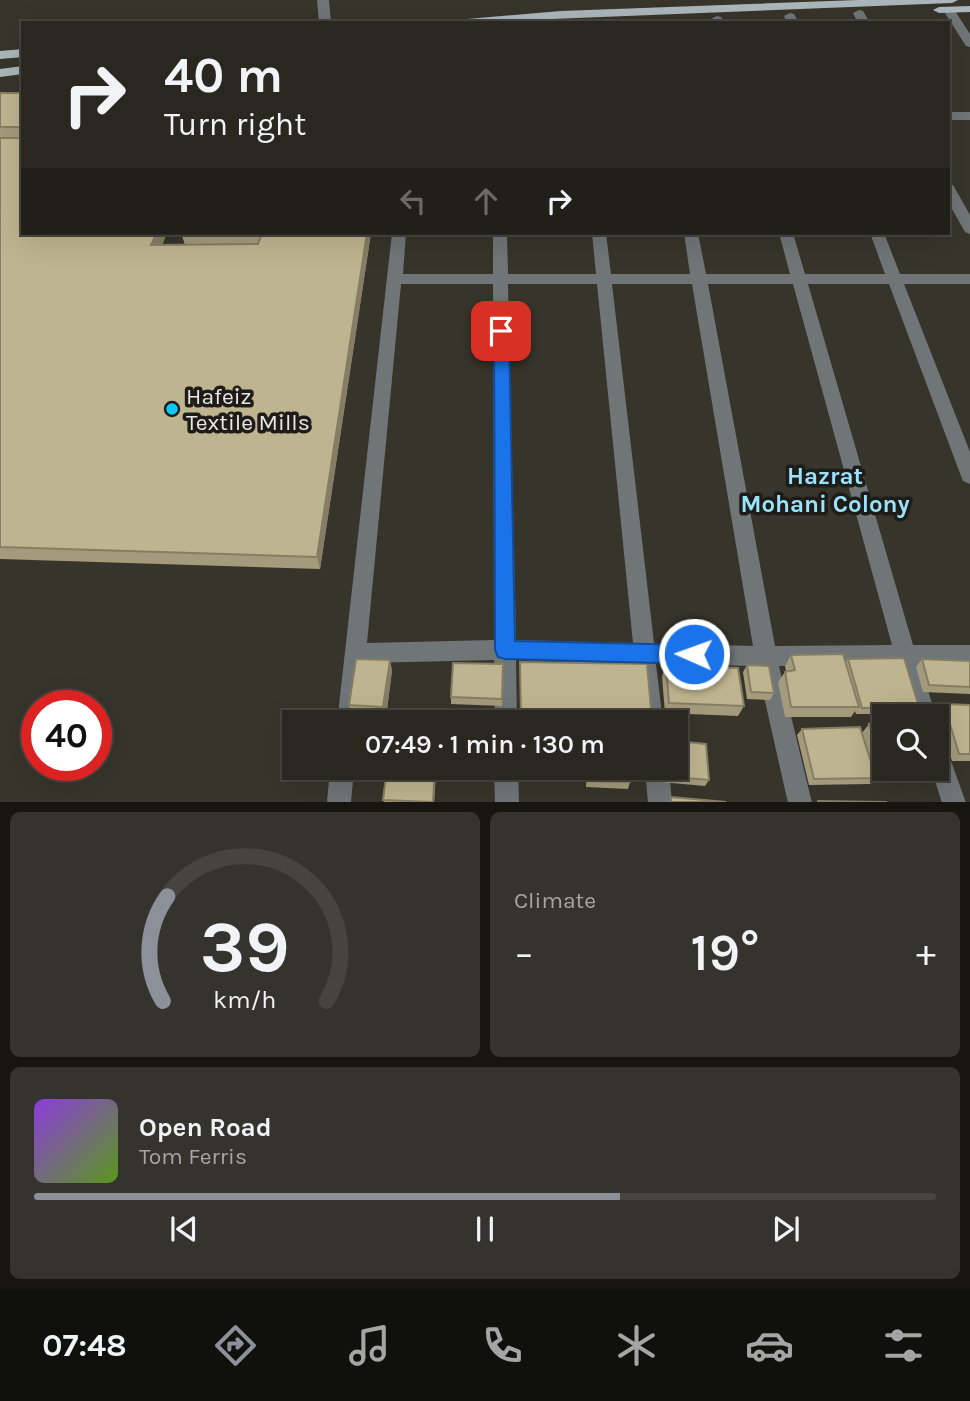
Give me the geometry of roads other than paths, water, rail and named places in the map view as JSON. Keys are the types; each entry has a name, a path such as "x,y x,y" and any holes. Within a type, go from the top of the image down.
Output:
{"main road":[{"path":"536,20 537,0"},
{"path":"561,0 562,19"},
{"path":"608,0 652,11"},
{"path":"509,21 652,11 951,5 970,9"},
{"path":"718,21 861,18 951,5"},
{"path":"0,55 21,53"},
{"path":"0,73 21,71"}],"street":[{"path":"323,0 326,21"},
{"path":"951,5 970,43"},
{"path":"950,116 970,117"},
{"path":"950,192 970,229"},
{"path":"349,710 398,235"},
{"path":"500,235 506,710"},
{"path":"598,235 651,710"},
{"path":"691,235 766,656 800,802"},
{"path":"787,235 921,704"},
{"path":"878,235 970,476"},
{"path":"394,279 970,279"},
{"path":"355,653 505,650 766,656 970,655"},
{"path":"339,802 341,780"},
{"path":"506,780 506,802"},
{"path":"658,780 660,802"},
{"path":"947,781 954,802"}],"place":[{"name":"Hafeiz Textile Mills","path":"172,409"}],"district":[{"name":"Hazrat Mohani Colony","path":"825,490"}]}
